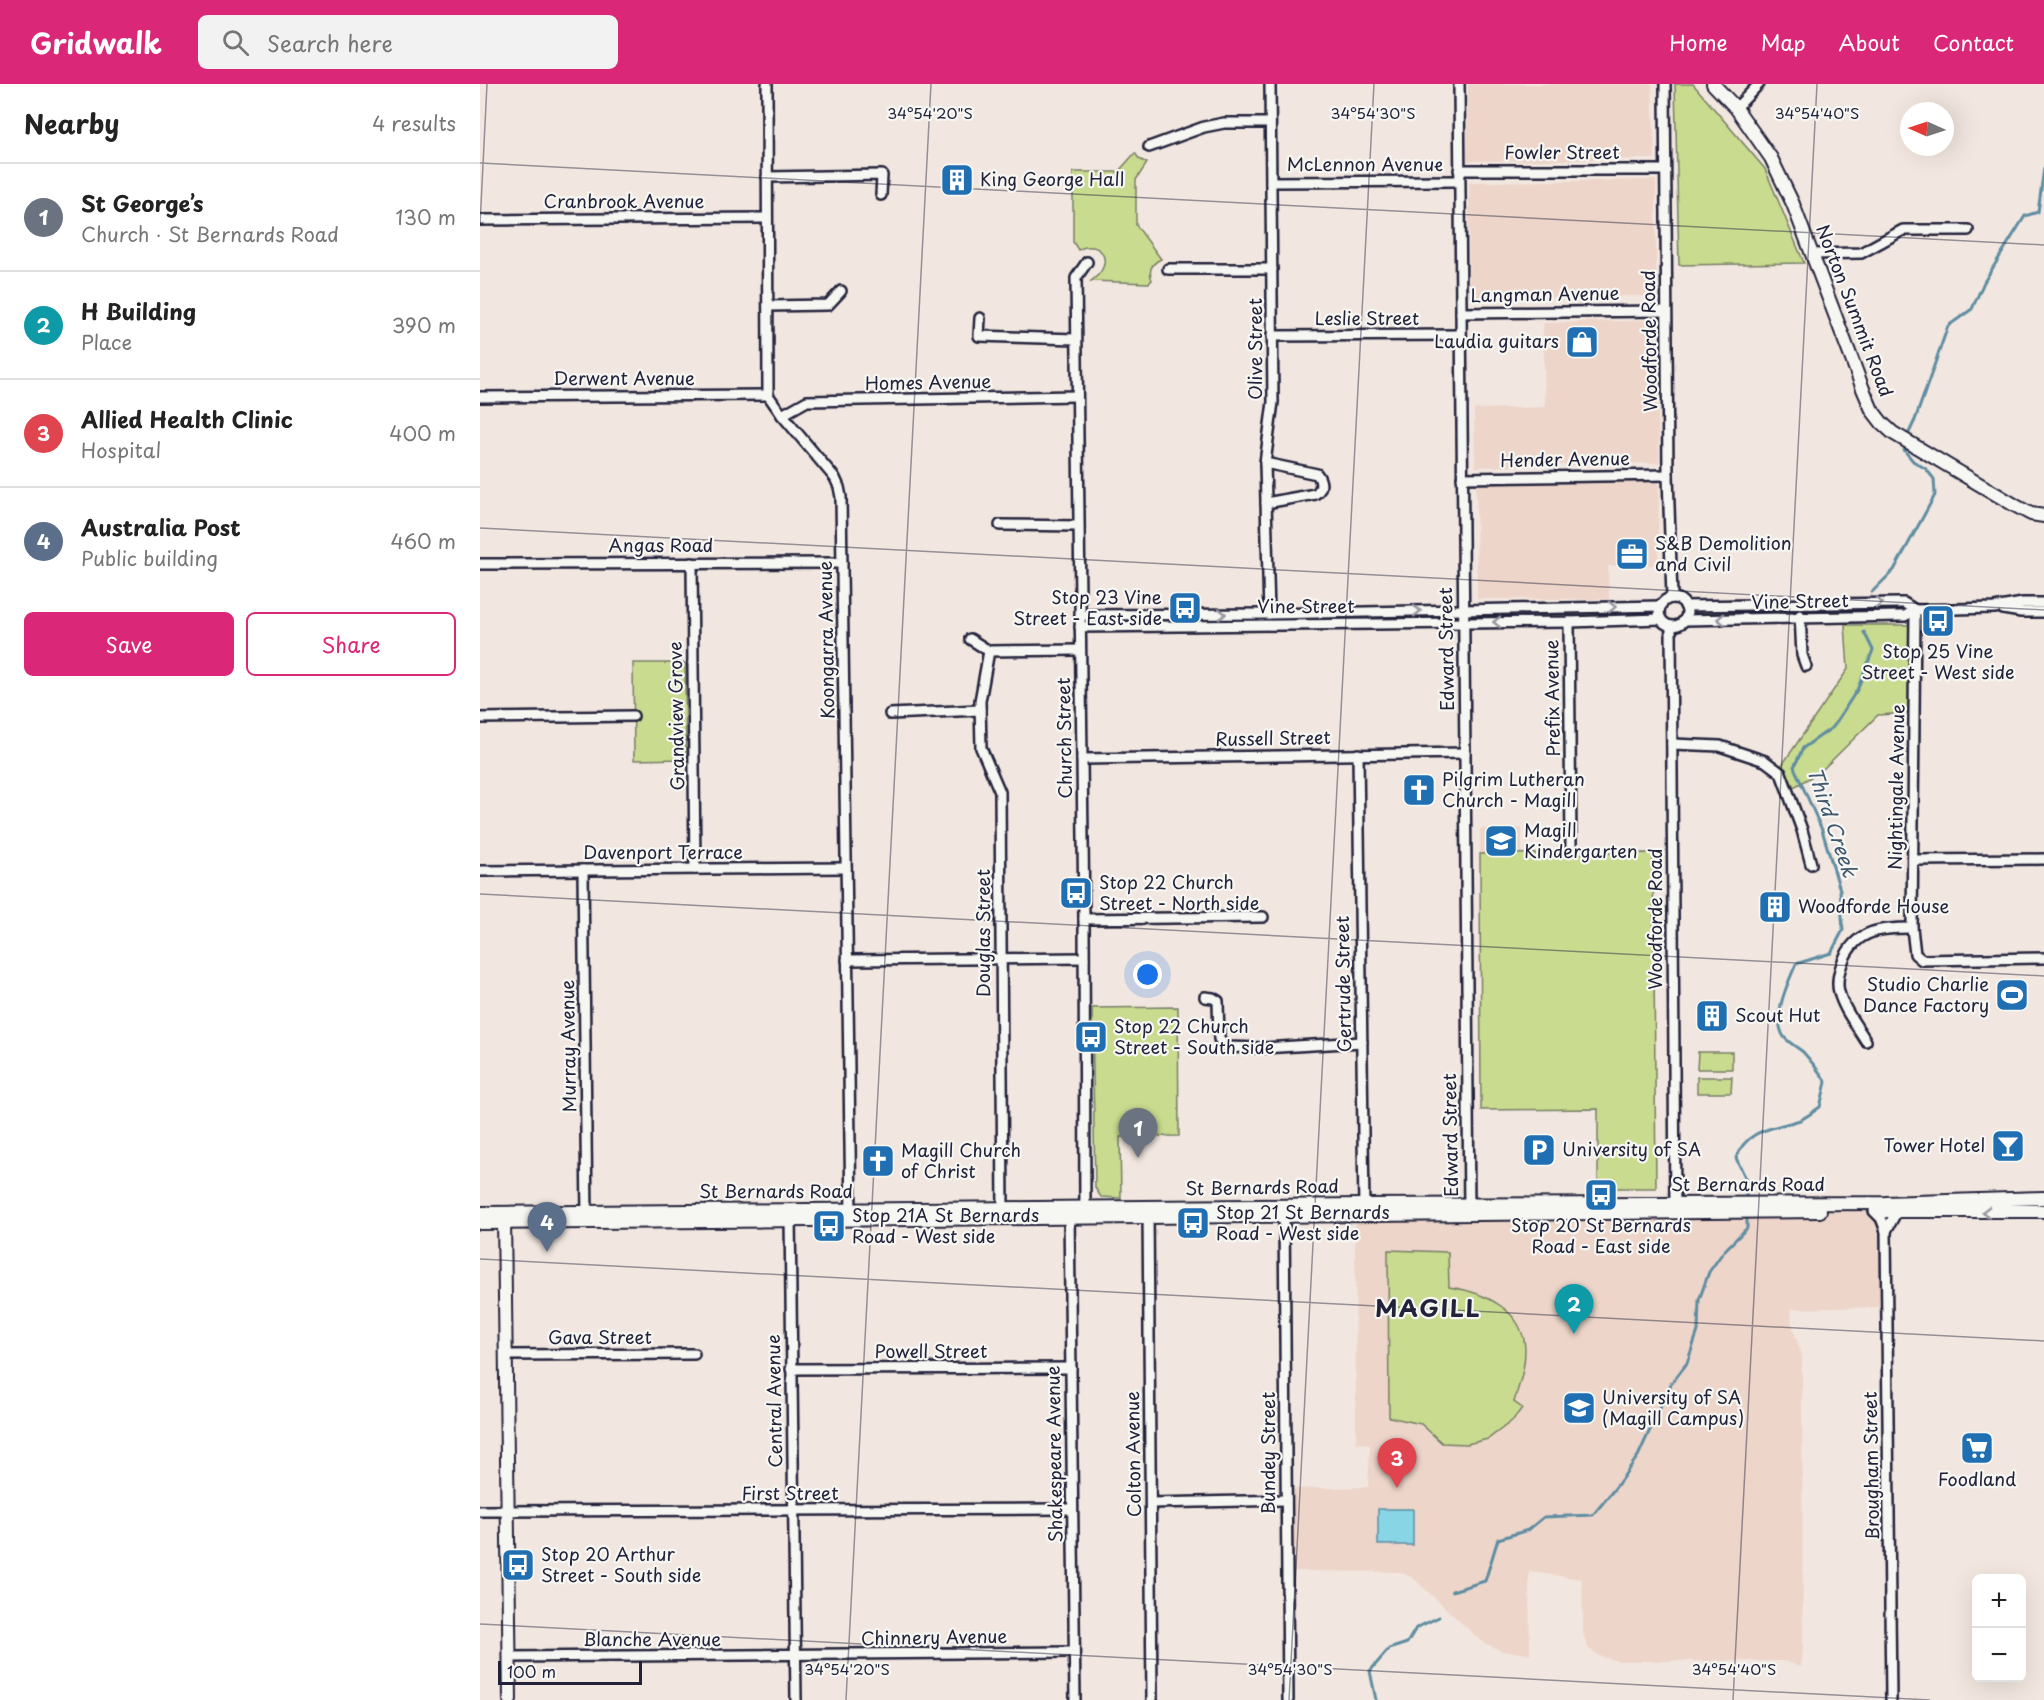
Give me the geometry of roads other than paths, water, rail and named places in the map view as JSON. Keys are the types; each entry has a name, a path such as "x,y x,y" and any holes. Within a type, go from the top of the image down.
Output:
{"main road":[{"name":"Norton Summit Road","path":"1713,84 1736,108 1771,158 1793,204 1872,410 1893,433 1911,445 2023,510 2044,516"},
{"name":"St Bernards Road","path":"1725,1208 2044,1198"},
{"name":"St Bernards Road","path":"480,1223 504,1218 1069,1214 1085,1212 1675,1208 2044,1211"},
{"name":"St Bernards Road","path":"480,1213 504,1218"},
{"path":"504,1218 510,1700"}],"street":[{"path":"767,84 768,395"},
{"name":"Olive Street","path":"1269,614 1265,463 1273,402 1270,84"},
{"name":"Edward Street","path":"1459,84 1469,1210"},
{"name":"Woodforde Road","path":"1665,84 1668,475 1672,598"},
{"path":"1736,108 1759,84"},
{"path":"1149,147 1204,127 1224,123 1270,123"},
{"name":"Fowler Street","path":"1459,170 1665,170"},
{"path":"767,177 882,175 881,195"},
{"name":"McLennon Avenue","path":"1271,182 1460,181"},
{"name":"Cranbrook Avenue","path":"480,220 767,218"},
{"path":"1812,254 1861,253 1903,230 1968,230"},
{"name":"Church Street","path":"1085,1212 1084,919 1076,278 1087,261"},
{"path":"1168,269 1272,269"},
{"path":"768,306 828,305 841,291"},
{"name":"Langman Avenue","path":"1461,313 1666,310"},
{"path":"980,318 979,336 1076,339"},
{"name":"Leslie Street","path":"1272,336 1461,335"},
{"name":"Derwent Avenue","path":"480,397 768,395"},
{"name":"Koongarra Avenue","path":"768,395 835,478 839,487 842,563 850,1215"},
{"name":"Homes Avenue","path":"782,415 807,401 1077,396"},
{"path":"1265,463 1317,474 1321,486 1320,491 1315,494 1266,503"},
{"name":"Hender Avenue","path":"1462,478 1668,475"},
{"path":"1000,525 1078,526"},
{"name":"Grandview Grove","path":"692,562 695,869"},
{"name":"Angas Road","path":"480,564 842,563"},
{"path":"1667,599 1680,600 1685,606 1684,620 1671,626 1661,619 1659,615 1661,606 1667,599"},
{"name":"Vine Street","path":"1685,606 1904,603 1915,610"},
{"name":"Vine Street","path":"1684,620 1905,616 1915,610 1994,608 2023,603 2044,603"},
{"path":"1800,604 1802,655 1806,666"},
{"name":"Vine Street","path":"1080,615 1269,614 1661,606"},
{"name":"Vine Street","path":"1994,608 2021,612 2044,612"},
{"path":"1533,609 1533,622"},
{"name":"Nightingale Avenue","path":"1915,610 1913,949 1918,958 1922,960 2044,958"},
{"name":"Vine Street","path":"1080,627 1661,619"},
{"name":"Prefix Avenue","path":"1569,622 1571,847"},
{"name":"Woodforde Road","path":"1671,626 1675,1208"},
{"path":"970,639 989,651 1080,650"},
{"name":"Douglas Street","path":"989,651 980,710 981,748 1000,792 1003,1214"},
{"path":"890,714 980,710"},
{"path":"480,718 633,716"},
{"path":"1672,744 1719,746 1765,761 1780,773 1802,830 1812,864"},
{"name":"Gertrude Street","path":"1358,753 1364,1210"},
{"name":"Russell Street","path":"1082,759 1465,753"},
{"path":"1913,860 2044,859"},
{"name":"Davenport Terrace","path":"480,871 846,868"},
{"name":"Murray Avenue","path":"583,870 587,1217"},
{"path":"1084,919 1263,917"},
{"path":"1866,1041 1839,993 1838,973 1847,952 1856,940 1868,933 1889,928 1912,928"},
{"path":"847,960 1084,957"},
{"path":"1205,997 1218,1001 1219,1039 1226,1047 1263,1048 1362,1042"},
{"name":"Bundey Street","path":"1284,1211 1288,1700"},
{"path":"1874,1211 1881,1218 1886,1231"},
{"name":"Brougham Street","path":"1890,1700 1886,1231 1897,1211"},
{"name":"Colton Avenue","path":"1148,1212 1152,1700"},
{"name":"Shakespeare Avenue","path":"1069,1214 1074,1700"},
{"name":"Central Avenue","path":"790,1215 796,1700"},
{"name":"Gava Street","path":"506,1354 694,1354"},
{"name":"Powell Street","path":"791,1369 1071,1368"},
{"path":"1151,1503 1286,1500"},
{"name":"First Street","path":"480,1510 1072,1509"},
{"name":"Chinnery Avenue","path":"794,1656 1073,1653"},
{"name":"Blanche Avenue","path":"510,1657 794,1656"}],"water":[{"path":"1378,1509 1413,1509 1413,1545 1378,1545"}],"waterway":[{"name":"Third Creek","path":"1907,437 1948,326 1972,309 1984,282 2025,216 2038,212 2044,168"},
{"name":"Third Creek","path":"1872,592 1894,570 1935,495 1934,479 1904,450 1906,443"},
{"name":"Third Creek","path":"1746,1199 1746,1179 1736,1158 1741,1148 1754,1135 1800,1120 1820,1107 1826,1082 1803,1052 1784,1037 1779,1020 1782,1000 1796,964 1831,953 1843,930 1840,890 1822,830 1794,767 1803,748 1833,727 1857,690 1873,650 1864,632"},
{"name":"Third Creek","path":"1452,1591 1485,1581 1498,1539 1528,1530 1544,1517 1593,1515 1616,1487 1638,1456 1671,1384 1687,1363 1698,1331 1699,1300 1709,1272 1724,1251 1747,1228 1747,1216"},
{"name":"Third Creek","path":"1376,1700 1370,1671 1389,1649 1407,1643 1416,1628 1439,1617"}],"place":[{"name":"King George Hall","path":"957,180"},
{"name":"Laudia guitars","path":"1582,342"},
{"name":"S&B Demolition and Civil","path":"1632,554"},
{"name":"Stop 23 Vine Street - East side","path":"1185,608"},
{"name":"Stop 25 Vine Street - West side","path":"1938,621"},
{"name":"Pilgrim Lutheran Church - Magill","path":"1419,790"},
{"name":"Magill Kindergarten","path":"1501,841"},
{"name":"Stop 22 Church Street - North side","path":"1076,893"},
{"name":"Woodforde House","path":"1775,907"},
{"name":"Studio Charlie Dance Factory","path":"2012,995"},
{"name":"Scout Hut","path":"1712,1016"},
{"name":"Stop 22 Church Street - South side","path":"1091,1037"},
{"name":"Tower Hotel","path":"2008,1146"},
{"name":"University of SA","path":"1539,1150"},
{"name":"St George’s","path":"1138,1158"},
{"name":"Magill Church of Christ","path":"878,1161"},
{"name":"Stop 20 St Bernards Road - East side","path":"1601,1195"},
{"name":"Stop 21 St Bernards Road - West side","path":"1193,1223"},
{"name":"Stop 21A St Bernards Road - West side","path":"829,1226"},
{"name":"Australia Post","path":"547,1252"},
{"name":"H Building","path":"1574,1334"},
{"name":"University of SA (Magill Campus)","path":"1579,1408"},
{"name":"Foodland","path":"1977,1448"},
{"name":"Allied Health Clinic","path":"1397,1488"},
{"name":"Stop 20 Arthur Street - South side","path":"518,1565"}],"district":[{"name":"MAGILL","path":"1428,1309"}]}
